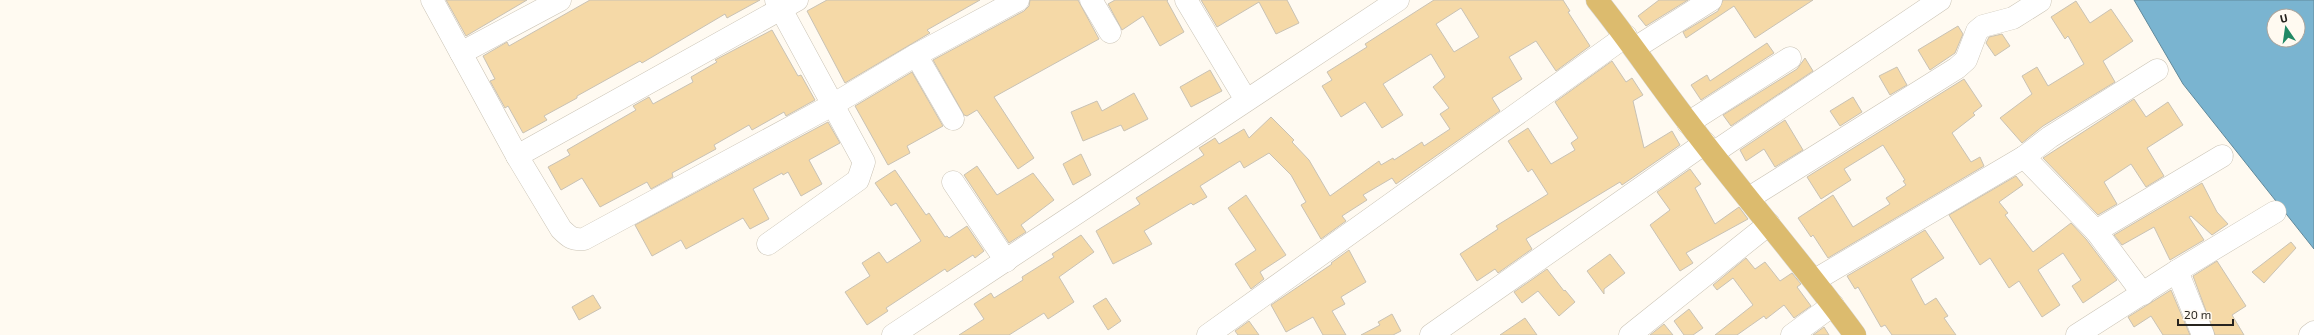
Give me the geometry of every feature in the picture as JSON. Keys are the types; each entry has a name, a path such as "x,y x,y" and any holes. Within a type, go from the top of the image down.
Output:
{"main road":[{"path":"1597,0 1630,42 1688,123 1815,280 1855,335"}],"street":[{"path":"432,0 517,156 561,229 568,237 584,239 834,104 916,55 1018,0"},
{"path":"461,53 560,0"},
{"path":"1091,0 1110,32"},
{"path":"1186,0 1246,100"},
{"path":"893,335 1398,0"},
{"path":"1208,335 1630,42 1711,0"},
{"path":"1431,335 1709,148 1940,0"},
{"path":"1749,198 1957,68 1966,60 1977,31 1982,26 2013,18 2040,1"},
{"path":"517,156 785,3 834,104 863,157 864,162 862,174 858,180 768,244"},
{"path":"916,55 953,119"},
{"path":"1688,123 1790,58"},
{"path":"1815,280 2024,157 2050,137 2157,70"},
{"path":"2096,231 2222,156"},
{"path":"2024,157 2096,231 2143,294"},
{"path":"953,182 1006,261"},
{"path":"2077,335 2177,271 2275,212"},
{"path":"1630,335 1769,224"},
{"path":"2177,271 2203,335"},
{"path":"1792,335 1833,305"},
{"path":"2310,335 2314,332"}],"water":[{"path":"2134,0 2314,0 2314,249 2183,84"}],"building":[{"path":"446,0 527,0 466,36"},
{"path":"590,0 760,0 727,18 725,14 642,63 640,61 577,96 577,98 544,116 547,120 523,133 508,106 505,108 490,81 495,79 483,56 507,42 509,46"},
{"path":"827,0 980,0 927,30 930,33 845,83 807,11"},
{"path":"1030,0 1078,0 1099,39 994,97 1034,158 1018,169 977,110 967,116 964,115 933,60 1024,11 1029,6"},
{"path":"1115,0 1168,0 1167,1 1184,32 1160,46 1143,16 1122,30 1108,4"},
{"path":"1201,0 1287,0 1299,23 1276,34 1259,2 1217,27"},
{"path":"1434,0 1563,0 1570,11 1568,12 1590,46 1556,71 1536,41 1509,57 1522,79 1492,98 1500,111 1396,184 1392,178 1363,195 1367,200 1342,216 1346,221 1321,239 1301,205 1306,202 1291,175 1269,153 1244,168 1240,161 1200,186 1207,197 1193,205 1191,203 1144,231 1152,244 1113,264 1096,231 1140,204 1136,198 1204,155 1199,148 1215,138 1219,144 1244,129 1249,138 1271,117 1294,140 1292,142 1309,160 1330,196 1379,161 1381,165 1393,158 1394,160 1422,142 1424,146 1450,129 1440,114 1449,108 1433,87 1445,77 1431,54 1383,84 1403,115 1382,128 1365,102 1341,117 1322,86 1332,80 1327,72 1367,47 1365,44","holes":["1461,8 1479,37 1454,52 1436,24"]},
{"path":"1659,0 1688,0 1646,26 1638,16"},
{"path":"1723,0 1813,0 1755,38 1734,6 1686,38 1683,32 1718,11"},
{"path":"2076,1 2090,23 2111,9 2133,41 2103,61 2115,82 2043,126 2022,143 2000,118 2032,94 2022,76 2037,67 2048,86 2084,64 2068,36 2065,39 2051,17"},
{"path":"1958,26 1963,34 1955,53 1930,70 1918,50"},
{"path":"772,30 798,76 801,75 815,100 786,116 784,112 752,130 749,125 714,145 716,149 672,173 673,177 651,189 647,182 600,207 582,178 561,190 548,167 570,155 567,150 636,110 633,106 649,97 653,104 693,82 691,77 717,62 715,60"},
{"path":"2002,34 2010,46 1995,56 1986,43 1989,37"},
{"path":"1767,43 1774,53 1701,100 1691,85 1707,75 1710,81"},
{"path":"1805,58 1813,71 1731,126 1723,115 1797,69"},
{"path":"1612,61 1626,82 1632,78 1643,95 1633,101 1644,148 1672,131 1680,145 1622,185 1620,182 1526,239 1532,249 1498,273 1495,269 1477,281 1460,254 1498,229 1496,226 1548,194 1532,169 1528,172 1508,141 1528,128 1551,164 1575,150 1571,143 1578,138 1555,102"},
{"path":"1897,67 1907,85 1890,95 1879,76"},
{"path":"1210,70 1222,91 1191,107 1180,87"},
{"path":"912,72 943,126 907,146 910,153 888,165 855,106"},
{"path":"1964,79 1982,106 1973,113 1975,115 1952,133 1971,162 1980,157 1984,166 1828,258 1813,235 1811,237 1798,218 1833,195 1853,227 1890,204 1886,198 1906,185 1903,181 1905,180 1883,145 1844,169 1851,180 1821,199 1807,177"},
{"path":"1134,93 1148,119 1124,131 1121,125 1083,141 1071,112 1097,101 1102,111"},
{"path":"1853,97 1862,112 1840,126 1830,111"},
{"path":"2134,99 2146,117 2168,102 2183,125 2147,148 2164,176 2146,187 2131,164 2104,182 2117,204 2098,215 2043,158"},
{"path":"1785,120 1803,150 1775,167 1764,149 1746,161 1740,150"},
{"path":"828,122 840,143 809,160 822,184 801,196 788,172 783,175 782,173 753,189 769,219 750,229 743,218 686,249 681,240 652,256 635,225"},
{"path":"1081,154 1091,175 1073,185 1063,164"},
{"path":"977,166 997,195 1033,173 1054,200 1021,225 1026,232 1009,243 964,175"},
{"path":"1690,169 1701,184 1695,188 1715,224 1739,207 1748,219 1686,253 1693,263 1680,271 1650,225 1670,210 1657,192"},
{"path":"895,170 926,215 929,213 945,237 947,236 949,238 967,226 984,251 975,258 973,255 947,272 945,269 886,308 888,311 867,325 845,292 870,276 862,263 879,252 887,263 921,241 896,203 891,206 875,183"},
{"path":"2016,176 2023,185 1999,202 2008,213 2005,215 2033,252 2071,223 2086,239 2117,280 2083,303 2072,286 2081,280 2063,253 2038,270 2060,305 2042,317 2019,281 2009,288 1990,258 1980,265 1949,215"},
{"path":"2202,183 2217,212 2228,224 2212,235 2191,216 2189,217 2204,240 2170,260 2154,227 2122,245 2114,235"},
{"path":"1246,195 1286,255 1260,272 1264,279 1251,289 1235,264 1256,250 1228,208"},
{"path":"1925,230 1944,258 1911,279 1925,305 1936,298 1948,316 1944,318 1956,335 1892,335 1885,325 1881,327 1858,287 1855,289 1847,276"},
{"path":"1081,235 1094,252 1059,277 1074,302 1048,319 1044,313 1009,335 959,335 984,319 974,304 991,293 994,298 1023,280 1022,277 1054,257 1052,254"},
{"path":"2291,242 2296,248 2264,283 2252,272"},
{"path":"1349,250 1366,282 1341,297 1345,304 1332,311 1346,335 1323,335 1313,317 1286,332 1271,305 1332,264 1331,263"},
{"path":"1610,254 1625,273 1604,289 1604,294 1587,271"},
{"path":"1746,258 1755,269 1765,262 1780,281 1792,273 1801,284 1797,287 1811,306 1794,318 1784,305 1766,319 1764,316 1737,335 1715,335 1753,305 1733,278 1717,290 1713,285"},
{"path":"2217,261 2246,306 2232,315 2244,335 2215,335 2193,276"},
{"path":"1547,269 1564,291 1565,290 1575,302 1559,316 1538,291 1522,303 1514,292"},
{"path":"2171,290 2190,335 2163,335 2151,316 2134,327 2128,317"},
{"path":"593,295 601,308 579,320 572,307"},
{"path":"1106,298 1121,321 1108,330 1093,306"},
{"path":"1689,309 1703,328 1693,335 1684,335 1674,321"},
{"path":"1392,314 1401,331 1393,335 1361,335 1380,325 1378,322"},
{"path":"1525,318 1537,335 1500,335"},
{"path":"1249,321 1259,335 1238,335 1235,331"},
{"path":"1664,324 1673,335 1650,335"},
{"path":"1824,327 1829,335 1813,335"}]}
